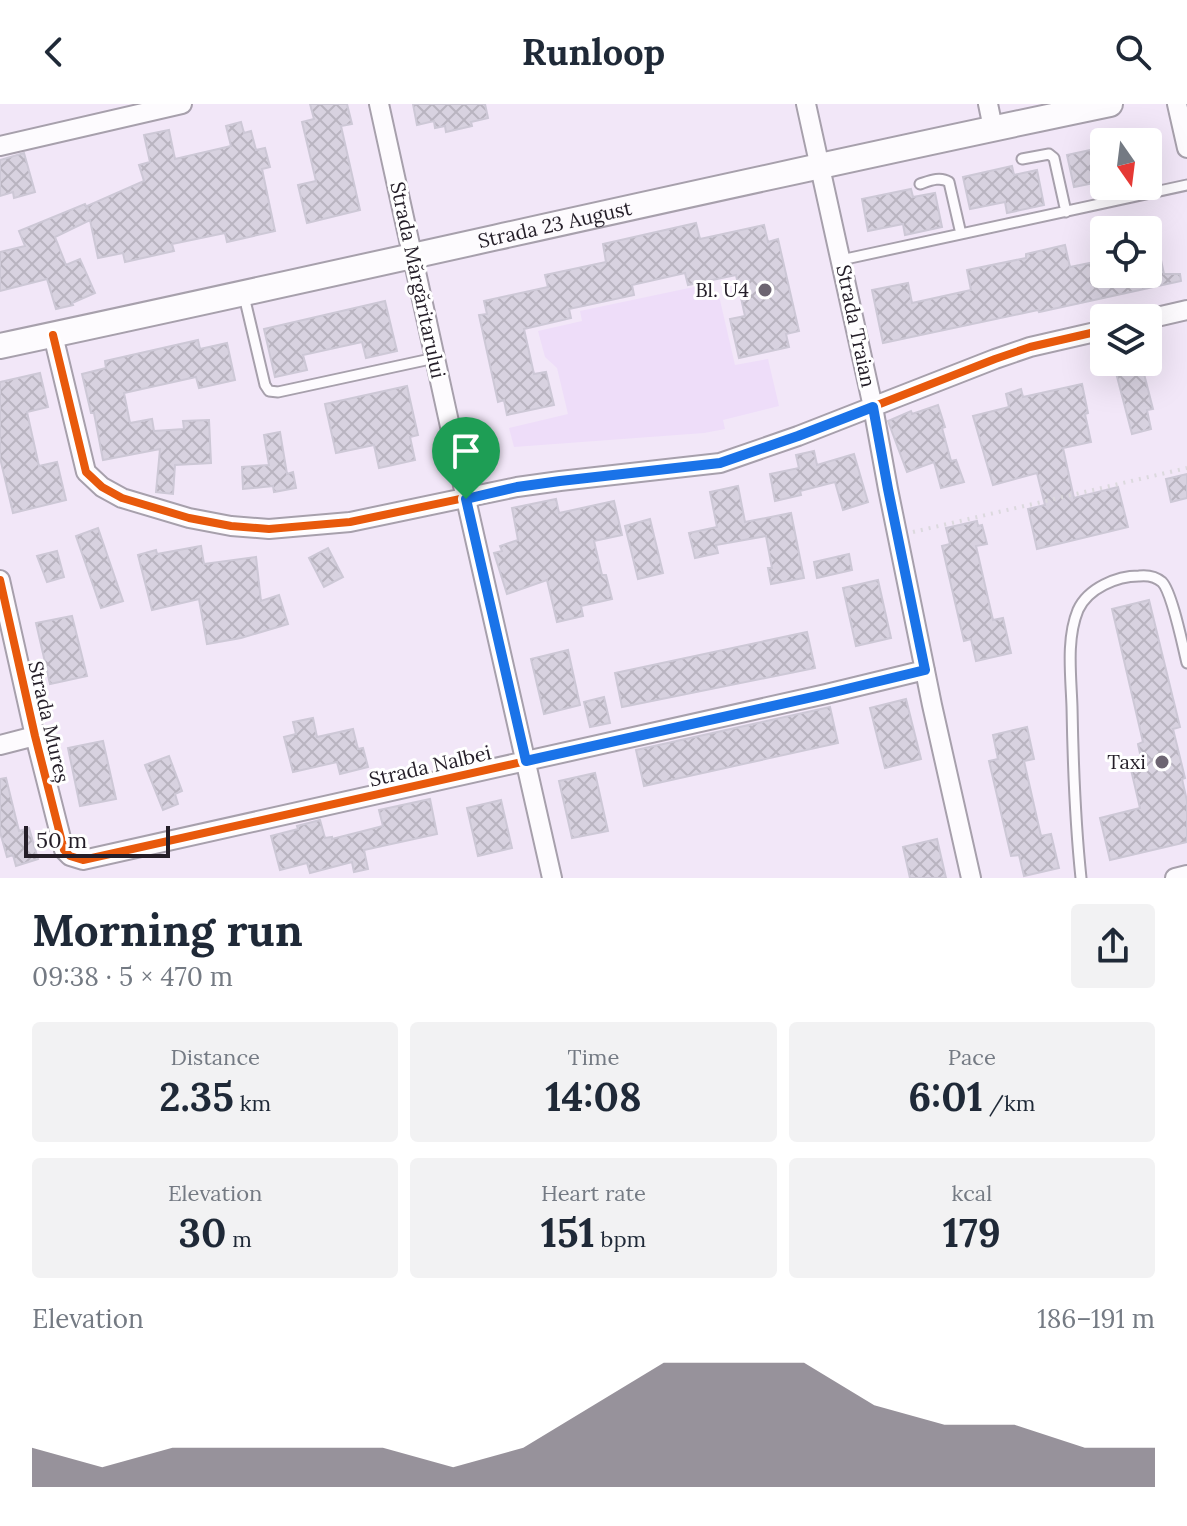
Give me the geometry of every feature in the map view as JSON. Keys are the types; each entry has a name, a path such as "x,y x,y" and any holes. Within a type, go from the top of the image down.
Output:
{"main road":[{"name":"Strada 23 August","path":"0,346 1110,104"}],"street":[{"path":"0,146 182,104"},
{"name":"Strada Mărgăritarului","path":"379,104 552,878"},
{"name":"Strada Traian","path":"806,104 971,878"},
{"path":"988,104 993,128"},
{"path":"1177,104 1187,148"},
{"path":"1162,316 1187,310"},
{"path":"53,335 86,472 102,487 122,498 189,518 269,529 350,522 517,487 720,463 1030,347 1090,333"},
{"name":"Strada Mureș","path":"0,580 2,600 64,850 85,869"},
{"name":"Strada Nalbei","path":"85,869 526,761 925,670"},
{"path":"0,745 35,736"},
{"path":"1175,878 1187,875"}],"lane":[{"path":"1022,159 1049,154 1054,158 1066,212"},
{"path":"920,184 944,179 949,182 961,234"},
{"path":"841,260 1187,185"},
{"path":"244,293 269,391 278,392 435,358"},
{"path":"1081,878 1071,686 1071,635 1079,607 1107,583 1136,576 1153,576 1165,584 1187,663"}],"path":[{"path":"897,536 1187,468"}],"shaded area":[{"path":"708,284 720,300 735,365 768,359 779,406 723,420 725,429 704,433 514,447 509,428 568,414 557,368 545,357 538,331 582,321 580,311"}],"building":[{"path":"310,104 347,104 352,124 341,126 360,210 307,223 298,185 316,181 302,122 314,119"},
{"path":"413,104 485,104 488,118 471,122 472,126 446,132 445,126 435,128 434,121 417,125"},
{"path":"241,122 244,133 251,131 256,150 265,148 270,167 262,169 275,231 227,242 225,233 172,244 174,251 125,262 123,253 98,258 90,220 55,237 66,265 80,259 95,293 73,305 56,309 47,279 0,291 0,252 25,246 19,231 85,204 89,212 87,206 144,181 139,165 150,162 144,135 169,130 175,159 231,146 226,126"},
{"path":"1090,150 1090,184 1074,187 1067,155"},
{"path":"24,153 35,192 14,198 13,192 0,196 0,160"},
{"path":"1012,166 1014,175 1037,170 1044,205 1007,213 1005,202 970,209 963,177"},
{"path":"911,189 913,197 935,193 942,227 905,235 903,224 868,231 862,199"},
{"name":"Bl. U4","path":"696,223 700,239 764,225 768,242 778,239 799,331 786,334 789,347 739,358 730,319 745,316 736,275 688,285 685,273 632,285 634,295 569,309 571,318 524,329 534,374 546,372 554,405 507,415 504,400 498,402 479,315 487,314 484,301 548,287 545,275 606,262 603,244"},
{"path":"1065,245 1070,267 1090,263 1090,288 1149,288 883,343 872,290 908,283 912,303 971,290 967,270 1026,258 1026,254"},
{"path":"1162,265 1164,274 1180,274 1181,281 1162,285"},
{"path":"385,301 397,351 366,358 362,342 303,355 307,370 275,377 264,329"},
{"path":"198,340 200,349 227,343 235,380 199,388 196,377 124,393 130,423 152,419 154,431 184,429 183,421 209,420 211,463 175,465 173,494 156,492 160,449 103,460 94,413 91,413 82,374 106,368 105,361"},
{"path":"40,373 48,407 27,412 39,466 57,462 66,500 13,513 0,458 0,382"},
{"path":"1117,376 1145,376 1153,409 1147,410 1151,429 1132,434"},
{"path":"1082,384 1091,442 1063,448 1074,498 1118,487 1128,527 1037,549 1028,509 1045,505 1037,473 993,485 973,416 1009,407 1006,394 1021,389 1023,397"},
{"path":"407,386 418,435 410,437 415,460 379,468 374,445 336,453 325,404"},
{"path":"938,405 951,461 956,460 964,482 941,488 934,462 907,472 888,421 911,411 912,414"},
{"path":"280,432 287,474 293,472 296,488 274,492 273,486 243,489 242,467 269,465 264,435"},
{"path":"814,451 817,465 854,454 868,502 843,510 835,482 775,501 770,474 799,468 796,455"},
{"path":"1187,474 1187,498 1171,502 1166,479"},
{"path":"738,486 745,522 791,513 804,578 771,584 768,568 772,568 766,536 716,545 718,553 695,558 689,533 717,527 710,492"},
{"path":"556,499 559,513 614,501 622,535 594,541 602,575 606,575 612,599 581,606 583,616 557,622 547,580 507,594 494,553 502,551 500,546 518,540 512,508"},
{"path":"650,519 663,573 638,579 625,526"},
{"path":"977,521 978,526 982,525 987,544 976,546 993,620 1003,618 1011,653 976,661 971,639 964,641 942,546 950,544 946,528"},
{"path":"98,528 123,601 101,608 76,536"},
{"path":"201,546 204,564 256,557 261,601 279,595 288,624 207,644 199,599 152,610 138,555 156,550 157,554"},
{"path":"328,548 343,577 324,587 309,558"},
{"path":"57,551 64,577 47,582 37,556"},
{"path":"849,554 852,570 817,578 814,562"},
{"path":"878,580 891,638 856,646 843,588"},
{"path":"1149,600 1180,727 1173,729 1185,778 1182,779 1187,801 1187,842 1110,860 1100,818 1140,808 1129,761 1141,758 1138,744 1143,742 1112,609"},
{"path":"72,616 87,676 50,684 36,623"},
{"path":"807,632 815,668 622,707 615,673"},
{"path":"568,650 580,705 544,714 531,659"},
{"path":"604,697 610,723 590,727 584,702"},
{"path":"906,699 921,759 885,768 870,708"},
{"path":"830,707 838,743 644,786 636,750"},
{"path":"313,718 317,737 353,729 358,749 363,748 368,767 340,774 337,762 293,772 284,737 296,734 293,722"},
{"path":"1027,727 1034,759 1024,761 1041,836 1051,834 1059,868 1024,876 1019,855 1011,856 989,761 998,759 993,735"},
{"path":"103,741 116,799 80,806 68,748"},
{"path":"169,756 182,791 175,794 178,804 163,810 145,765"},
{"path":"595,773 608,831 572,838 559,781"},
{"path":"6,778 19,831 29,828 38,859 16,866 13,855 7,857 0,832 0,779"},
{"path":"430,799 437,834 364,850 368,869 354,872 352,862 310,873 307,863 280,870 271,836 320,820 325,838 332,839 383,826 379,810"},
{"path":"501,800 512,848 478,856 467,808"},
{"path":"937,839 946,878 910,878 903,847"}],"cycle path":[{"path":"53,335 86,472 102,487 122,498 189,518 269,529 350,522 517,487 720,463 995,359 1030,347 1090,333"},
{"path":"0,580 64,850 70,856 83,860 925,670"}],"place":[{"name":"Bl. U4","path":"765,290"},
{"name":"Taxi","path":"1162,762"}],"route":[{"path":"873,407 925,670 526,761 466,499 517,487 720,463 873,407"}]}
